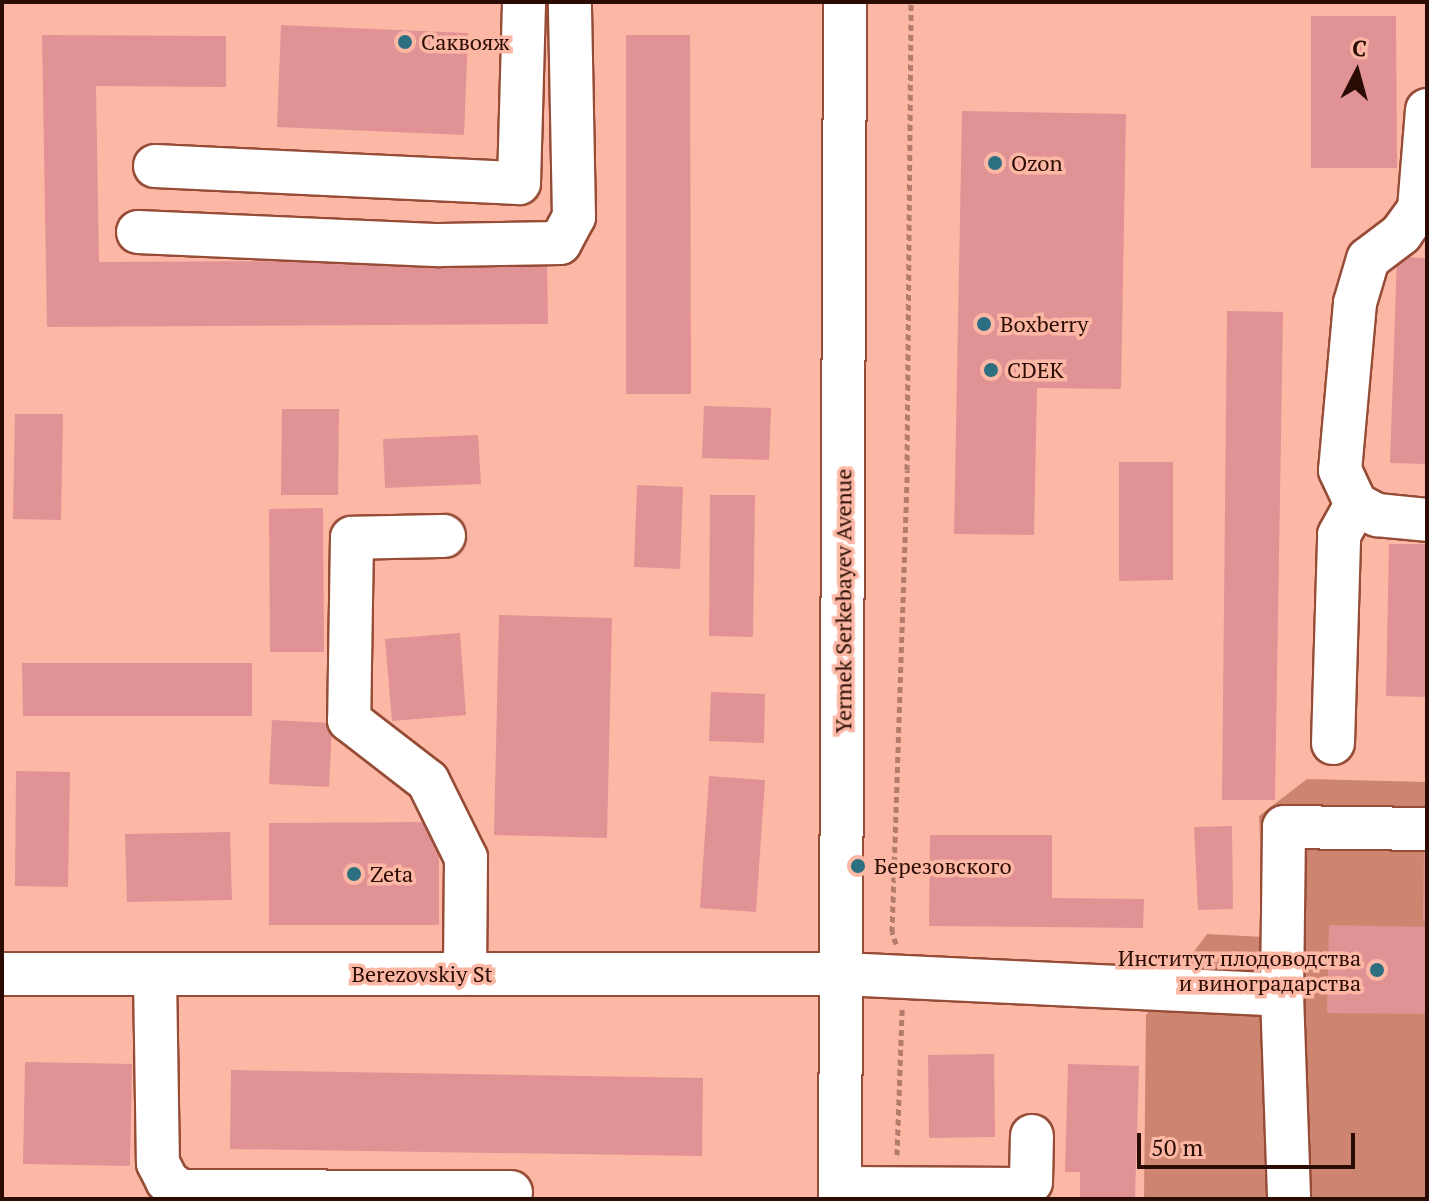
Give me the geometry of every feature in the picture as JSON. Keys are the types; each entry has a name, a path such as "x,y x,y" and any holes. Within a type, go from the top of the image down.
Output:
{"street":[{"path":"155,166 519,183 524,2"},
{"path":"138,232 440,245 560,243 574,217 570,2"},
{"name":"Yermek Serkebayev Avenue","path":"840,1194 845,2"},
{"path":"1427,112 1419,209 1401,234 1368,259 1355,303 1340,470 1356,504 1377,515 1427,520"},
{"path":"1333,743 1339,535 1356,504"},
{"path":"444,536 352,538 349,720 428,781 466,858 465,974"},
{"path":"1289,1199 1282,995 1284,827 1427,829"},
{"name":"Berezovskiy St","path":"2,974 842,974 1282,995"},
{"path":"155,976 158,1163 167,1181 181,1191 511,1192"},
{"path":"840,1194 895,1190 1021,1189 1031,1182 1032,1136"}],"path":[{"path":"895,1190 903,977 892,932 907,470 911,2"}],"shaded area":[{"path":"1307,779 1427,782 1427,1199 1144,1199 1146,1015 1207,934 1264,937 1259,816"}],"building":[{"path":"1311,16 1396,16 1397,168 1311,168"},
{"path":"281,25 468,33 464,135 277,127"},
{"path":"42,35 226,36 226,87 96,86 99,262 547,260 548,324 47,327"},
{"path":"626,35 690,35 691,394 626,394"},
{"path":"962,111 1126,114 1121,389 1037,388 1034,535 954,534"},
{"path":"1397,257 1427,258 1427,464 1390,463"},
{"path":"1227,311 1283,312 1275,800 1222,800"},
{"path":"704,406 771,408 769,460 702,458"},
{"path":"282,409 339,409 338,495 281,495"},
{"path":"15,414 63,414 61,520 13,519"},
{"path":"478,435 481,484 385,488 383,439"},
{"path":"1119,462 1173,462 1173,580 1119,581"},
{"path":"637,485 683,487 680,569 634,567"},
{"path":"710,495 755,495 753,637 709,636"},
{"path":"323,508 324,652 270,652 269,509"},
{"path":"1389,544 1427,544 1427,697 1386,696"},
{"path":"499,615 612,618 607,838 494,835"},
{"path":"460,633 466,715 392,721 385,639"},
{"path":"22,663 252,663 252,716 23,716"},
{"path":"711,692 765,694 764,743 709,741"},
{"path":"272,720 332,723 329,787 269,784"},
{"path":"16,771 70,772 68,887 15,886"},
{"path":"709,776 765,780 756,912 700,908"},
{"name":"Zeta","path":"439,822 439,925 269,925 269,823"},
{"path":"1232,826 1233,909 1198,910 1194,827"},
{"path":"230,832 232,900 127,902 125,834"},
{"path":"930,835 1052,835 1052,898 1144,899 1143,928 929,926"},
{"path":"1424,843 1427,843 1427,922 1423,921"},
{"name":"Институт плодоводства и виноградарства","path":"1329,925 1427,927 1427,1014 1327,1013"},
{"path":"994,1054 995,1137 929,1138 928,1055"},
{"path":"25,1062 132,1064 130,1166 23,1164"},
{"path":"1068,1064 1139,1066 1135,1199 1080,1199 1080,1172 1065,1172"},
{"path":"231,1070 703,1078 702,1156 230,1149"}],"place":[{"name":"Саквояж","path":"405,42"},
{"name":"Ozon","path":"995,163"},
{"name":"Boxberry","path":"984,324"},
{"name":"CDEK","path":"991,370"},
{"name":"Березовского","path":"858,866"},
{"name":"Zeta","path":"354,874"},
{"name":"Институт плодоводства и виноградарства","path":"1377,970"}]}
